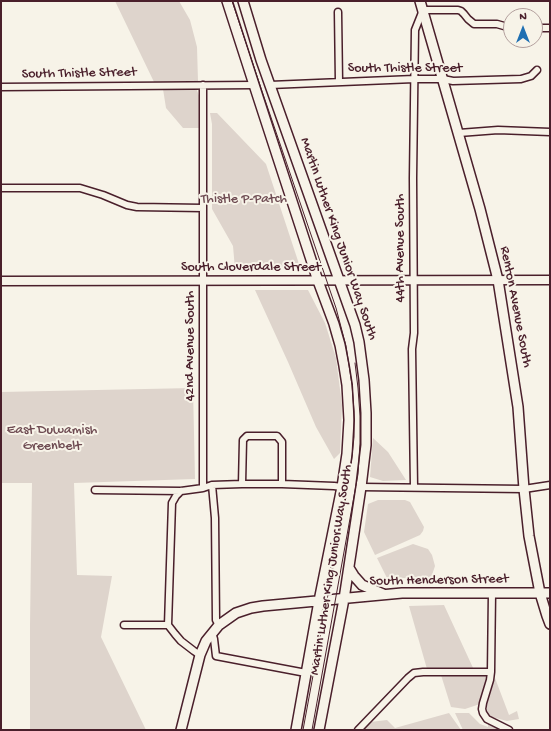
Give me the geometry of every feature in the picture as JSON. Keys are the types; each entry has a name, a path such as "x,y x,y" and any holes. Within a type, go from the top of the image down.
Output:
{"main road":[{"name":"Martin Luther King Junior Way South","path":"227,1 340,345 347,385 349,420 347,454 296,730"},
{"name":"Martin Luther King Junior Way South","path":"243,1 251,30 270,85 355,325 359,342 364,380 366,445 361,487 350,568 319,730"},
{"name":"Renton Avenue South","path":"422,5 459,133 498,280 518,407 529,536 540,594 550,624"},
{"path":"350,568 354,576 362,585 384,594"},
{"name":"South Henderson Street","path":"215,629 236,613 251,608 384,594 550,594"},
{"path":"181,730 200,655 206,641 215,629"}],"street":[{"path":"422,5 461,11 474,24 497,24 503,26"},
{"name":"44th Avenue South","path":"414,487 412,349 414,333 414,79 415,30 422,5"},
{"path":"338,12 338,82"},
{"name":"South Thistle Street","path":"270,85 414,79 443,79 453,81 521,79 531,76 537,70"},
{"name":"42nd Avenue South","path":"203,85 203,488"},
{"name":"South Thistle Street","path":"1,86 254,85"},
{"path":"459,133 498,130 550,132"},
{"path":"1,188 70,187 80,188 103,195 127,205 203,208"},
{"name":"South Cloverdale Street","path":"1,281 550,280"},
{"path":"242,484 242,440 247,436 277,436 282,442 282,484"},
{"path":"95,490 181,491 203,488 212,485 242,484 342,487"},
{"path":"212,485 215,518 216,620 214,639 216,656 306,673"},
{"path":"361,487 524,488 550,485"},
{"path":"181,491 172,503 168,625 181,641 200,655"},
{"path":"492,593 491,672 483,703 483,714 487,719 509,730"},
{"path":"124,625 168,625"},
{"path":"358,730 414,673 491,672"}],"green space":[{"path":"115,1 179,1 190,20 197,47 198,81 154,82"},
{"path":"196,88 200,98 200,128 183,128 166,108 163,89"},
{"name":"Thistle P-Patch","path":"210,113 217,113 266,164 300,267 235,269 233,246 212,209 212,124"},
{"path":"255,290 308,290 325,323 336,358 342,405 340,453 334,459 316,427"},
{"name":"East Duwamish Greenbelt","path":"193,388 195,479 74,483 77,575 112,576 101,637 146,730 30,730 32,483 1,483 1,392"},
{"path":"373,438 388,452 406,480 383,481 370,477"},
{"path":"378,500 405,500 410,502 424,527 420,535 375,555 364,532 368,504"},
{"path":"413,544 428,549 432,555 435,566 431,578 387,578 377,558"},
{"path":"444,605 474,670 427,669 409,606"},
{"path":"441,675 486,675 487,680 480,704 465,709 451,707"},
{"path":"495,678 509,715 517,711 519,719 507,721 487,714 487,699"},
{"path":"449,713 461,730 363,730 370,722 387,720 395,728"},
{"path":"455,713 469,713 480,724 488,727 488,723 498,726 500,730 463,730"}],"tram line":[{"path":"232,1 336,308 346,346 352,385 354,437 350,475 303,730"},
{"path":"312,730 358,474 360,416 355,363"}]}
